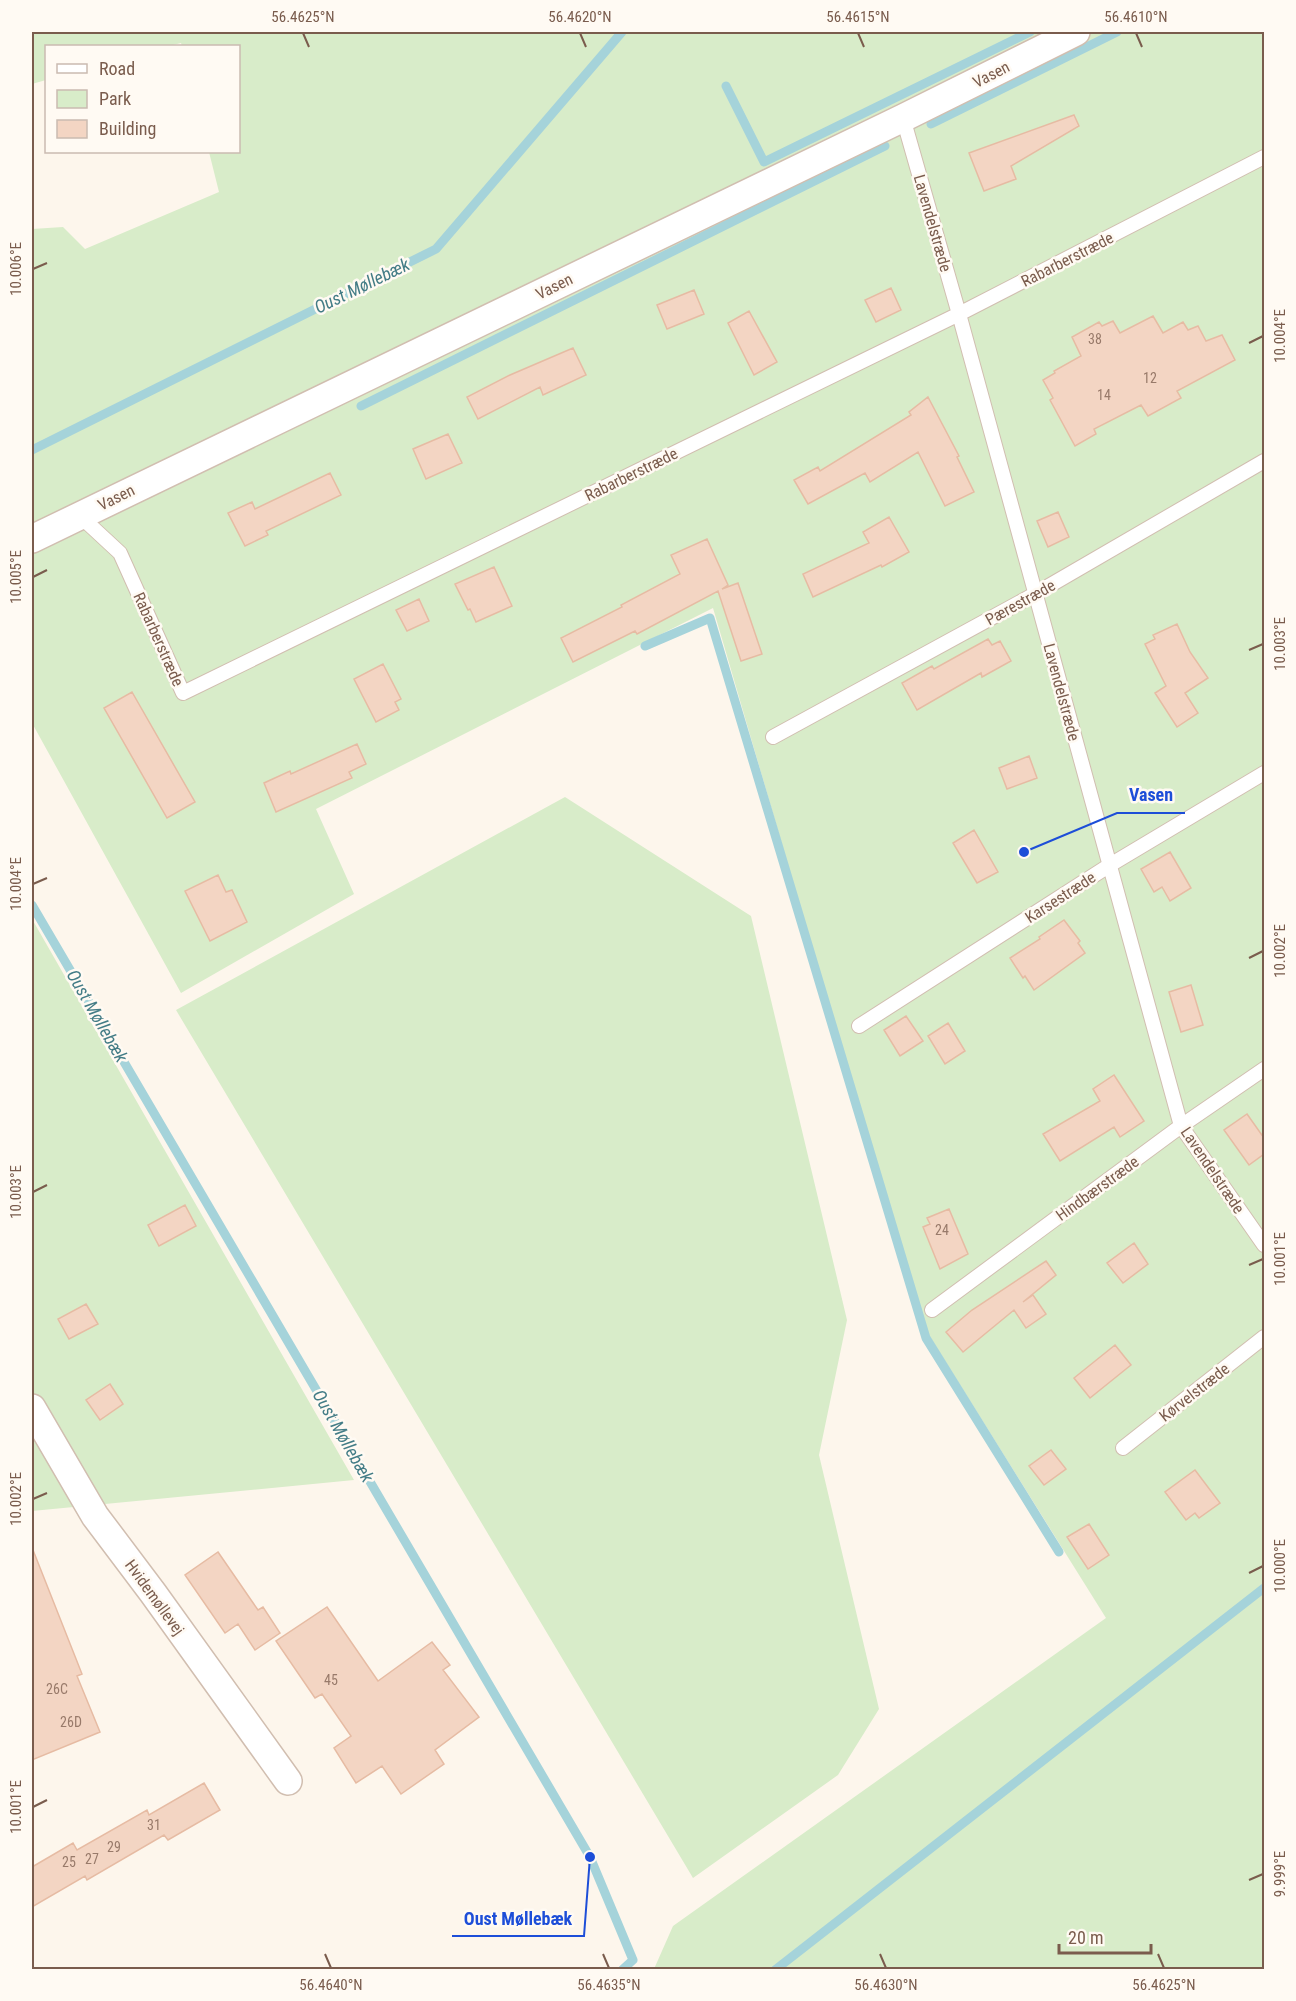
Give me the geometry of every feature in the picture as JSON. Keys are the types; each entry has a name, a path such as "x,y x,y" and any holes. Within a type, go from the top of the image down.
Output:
{"street":[{"name":"Vasen","path":"32,539 1076,32"},
{"name":"Hvidemøllevej","path":"32,1408 95,1516 288,1781"}],"lane":[{"name":"Lavendelstræde","path":"903,118 959,314 1181,1126 1264,1245"},
{"name":"Rabarberstræde","path":"79,515 120,553 183,693 959,314 1264,157"},
{"name":"Pærestræde","path":"773,737 1035,594 1264,461"},
{"name":"Karsestræde","path":"859,1026 1110,865 1264,773"},
{"name":"Hindbærstræde","path":"932,1310 1181,1126 1264,1069"},
{"name":"Kørvelstræde","path":"1123,1448 1264,1337"}],"green space":[{"path":"32,32 1264,32 1264,1969 654,1969 673,1926 1106,1618 922,1324 713,608 316,809 354,894 181,993 32,723 32,229 63,227 85,249 219,192 209,153 240,153 240,45 182,45 181,43 173,45 45,45 45,80 32,84"},
{"path":"565,797 751,916 847,1320 819,1455 879,1709 838,1775 693,1878 176,1010"},
{"path":"32,919 354,1480 32,1511"}],"building":[{"path":"1074,115 1079,126 1011,166 1016,179 984,191 969,153"},
{"path":"891,288 901,310 876,322 865,300"},
{"path":"694,290 704,314 667,329 657,305"},
{"path":"749,311 777,362 754,375 728,323"},
{"path":"1153,316 1163,333 1183,322 1188,330 1198,326 1206,341 1222,335 1235,360 1177,391 1181,398 1148,416 1141,405 1094,429 1096,434 1075,446 1050,400 1053,398 1043,380 1081,356 1072,337 1099,322 1102,326 1113,321 1120,333"},
{"path":"573,348 586,375 543,395 540,387 478,419 467,397 510,375"},
{"path":"928,397 959,456 957,457 974,492 945,506 918,452 870,482 865,473 808,504 794,480 818,467 820,471 911,415 909,412"},
{"path":"448,434 462,463 426,479 413,449"},
{"path":"330,473 341,495 266,531 268,535 245,546 228,513 252,502 255,509"},
{"path":"1058,512 1069,537 1048,547 1037,521"},
{"path":"889,517 909,552 882,567 881,565 813,597 803,574 869,543 863,532"},
{"path":"707,539 728,585 722,589 738,583 762,654 741,661 718,591 637,634 635,631 573,662 561,638 680,574 671,555"},
{"path":"494,567 512,606 476,622 455,584"},
{"path":"419,599 429,621 407,631 396,610"},
{"path":"1177,624 1190,652 1208,678 1185,693 1198,713 1177,727 1155,693 1166,686 1145,644 1155,639 1153,635"},
{"path":"988,639 992,645 1000,641 1011,661 982,677 981,673 917,710 902,683 932,666 934,669"},
{"path":"383,664 401,699 395,702 399,710 376,722 354,679"},
{"path":"132,692 195,802 167,818 104,708"},
{"path":"357,744 366,764 349,772 352,778 276,812 264,783 290,771 291,774"},
{"path":"1029,756 1037,778 1007,789 999,768"},
{"path":"974,830 998,872 977,883 953,843"},
{"path":"1170,852 1191,888 1170,901 1162,887 1154,892 1141,869"},
{"path":"218,875 226,892 232,890 247,922 210,941 185,891"},
{"path":"1064,920 1080,941 1078,943 1085,953 1034,990 1010,958"},
{"path":"1191,985 1203,1025 1181,1032 1169,992"},
{"path":"906,1016 923,1041 900,1056 884,1030"},
{"path":"948,1023 965,1051 945,1064 928,1036"},
{"path":"1114,1075 1144,1121 1120,1137 1114,1127 1060,1161 1043,1134 1100,1101 1093,1089"},
{"path":"1247,1114 1264,1138 1264,1154 1249,1165 1224,1130"},
{"path":"185,1205 196,1226 159,1246 148,1225"},
{"path":"949,1209 968,1254 940,1269 923,1227 930,1224 927,1218"},
{"path":"1134,1243 1148,1264 1123,1283 1107,1263"},
{"path":"1046,1261 1056,1275 1023,1302 1033,1295 1046,1314 1026,1328 1014,1310 963,1352 946,1332 972,1310"},
{"path":"86,1304 98,1324 69,1339 58,1319"},
{"path":"1115,1345 1131,1365 1090,1398 1074,1378"},
{"path":"110,1384 123,1404 100,1420 86,1400"},
{"path":"1051,1450 1066,1469 1044,1485 1029,1466"},
{"path":"1195,1470 1220,1503 1199,1518 1195,1513 1186,1520 1165,1492"},
{"path":"1089,1524 1109,1555 1088,1569 1067,1537"},
{"path":"33,1550 82,1674 77,1676 100,1732 32,1760"},
{"path":"218,1552 258,1610 263,1607 280,1633 255,1650 238,1624 225,1633 185,1575"},
{"path":"327,1607 378,1681 432,1642 450,1665 443,1670 479,1717 435,1750 444,1764 401,1794 382,1766 356,1783 334,1748 351,1736 322,1694 315,1698 276,1641"},
{"path":"204,1783 220,1810 168,1840 164,1835 87,1880 85,1876 32,1907 32,1867 73,1843 77,1850 147,1810 149,1815"}],"waterway":[{"name":"Oust Møllebæk","path":"32,450 436,249 622,32"},
{"path":"726,86 764,162 1030,32"},
{"path":"931,124 1117,32"},
{"path":"361,406 885,146"},
{"path":"645,646 710,618 926,1338 1059,1552"},
{"name":"Oust Møllebæk","path":"32,905 590,1857 633,1960 622,1970"},
{"path":"775,1970 1264,1588"}],"place":[{"name":"Vasen","path":"1024,852"},
{"name":"Oust Møllebæk","path":"590,1857"}]}
